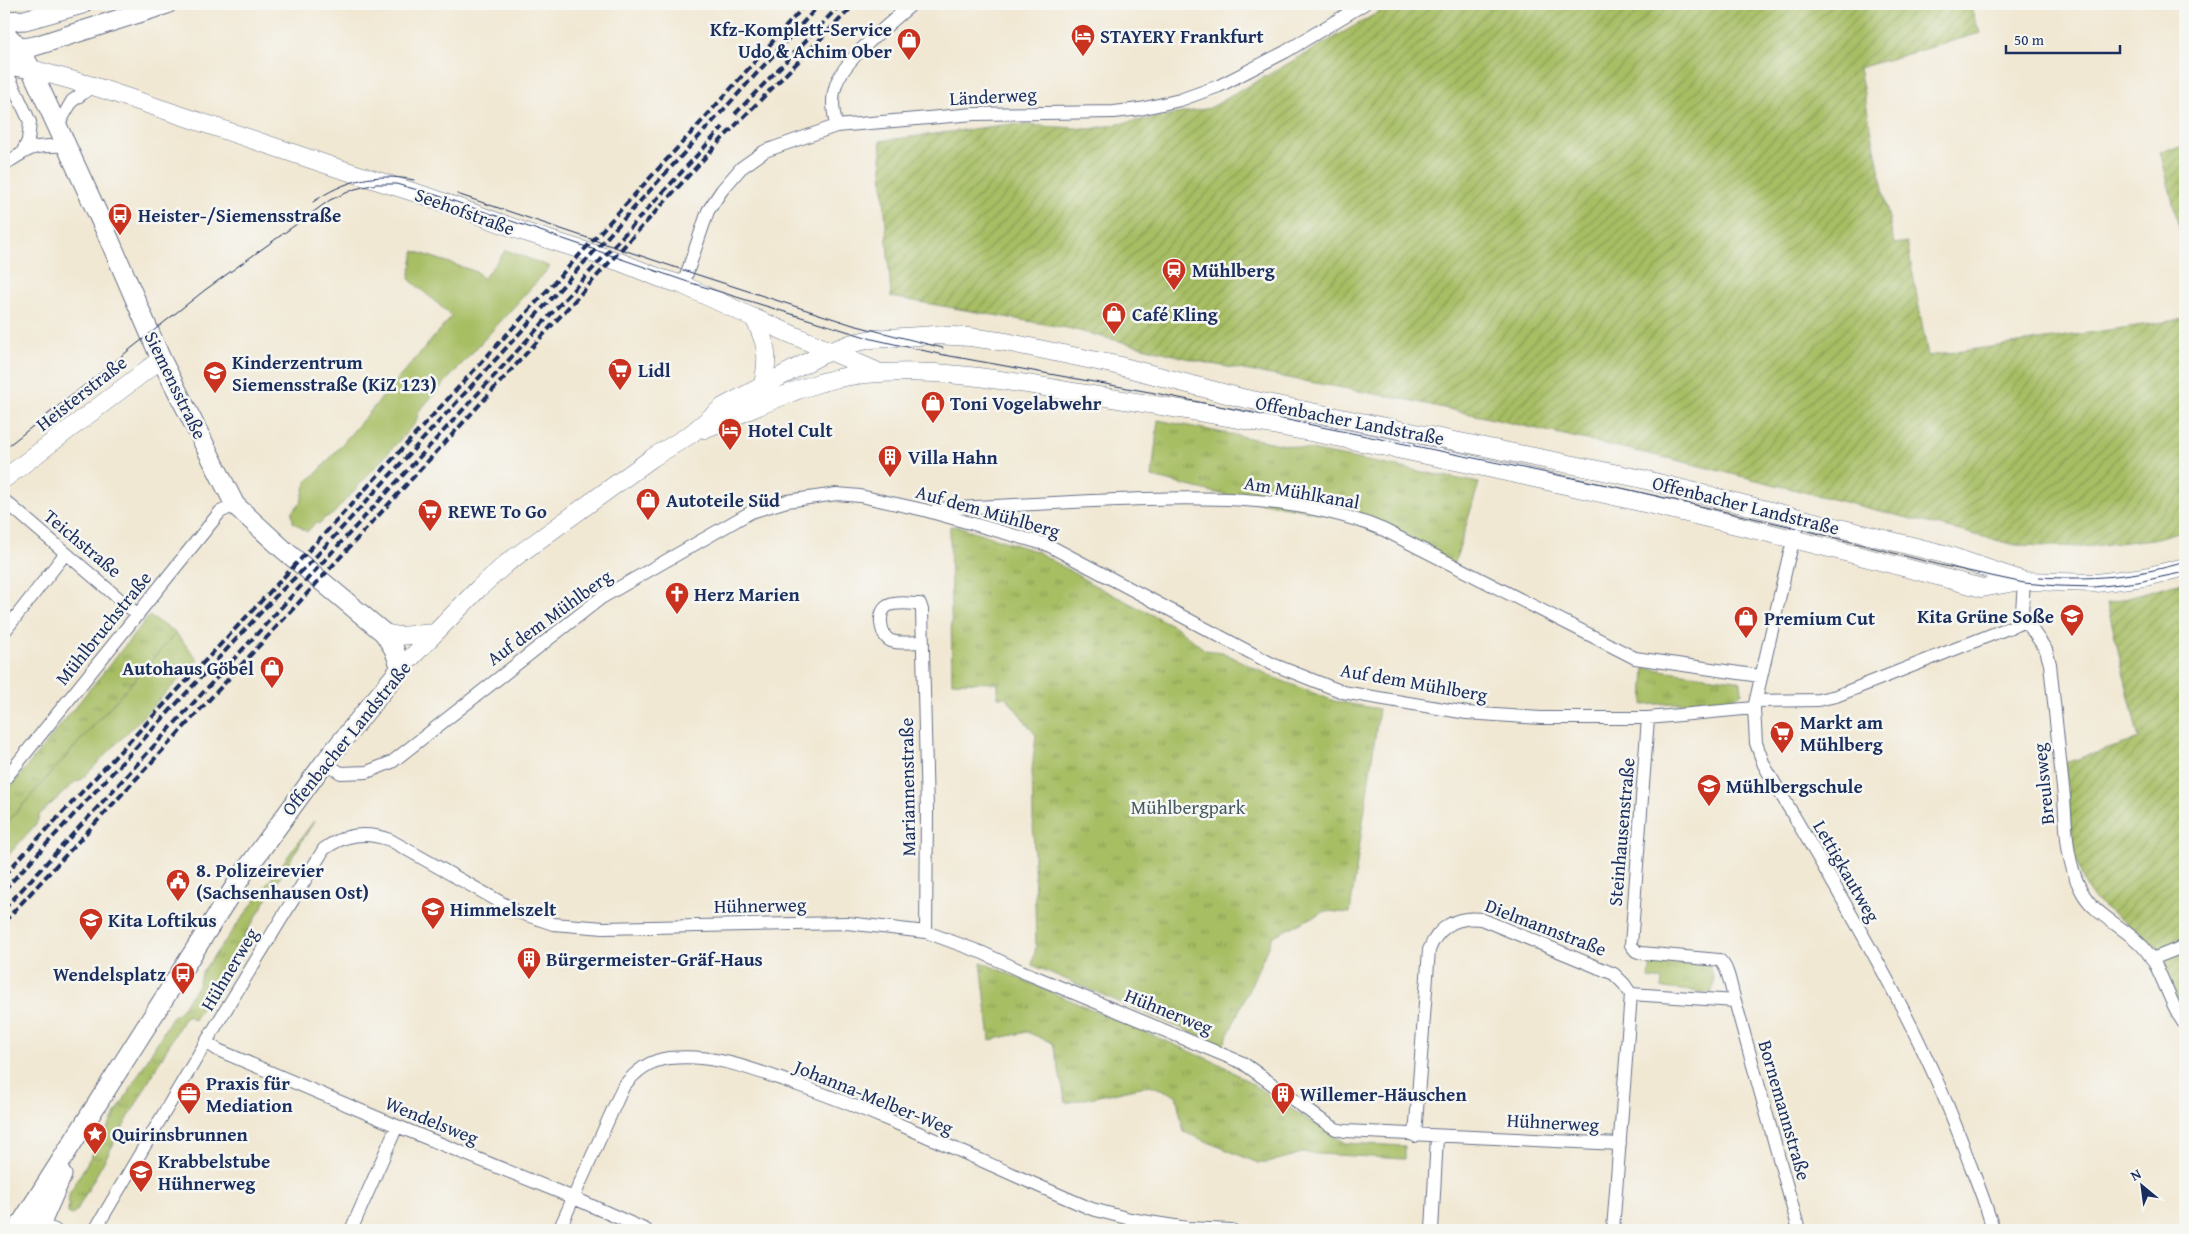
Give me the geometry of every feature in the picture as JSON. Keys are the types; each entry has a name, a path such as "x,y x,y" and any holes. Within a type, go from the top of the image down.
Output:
{"main road":[{"path":"4,21 24,20 82,4"},
{"path":"12,49 167,4"},
{"name":"Siemensstraße","path":"4,32 12,49 31,69 161,359 235,505 284,550 384,633 394,648 400,668"},
{"name":"Seehofstraße","path":"4,65 31,69 93,86 429,197 524,232 620,262 683,285 882,373"},
{"path":"754,318 767,352 768,363 763,384"},
{"name":"Offenbacher Landstraße","path":"17,1230 243,874 324,763 400,668 479,588 507,564 652,458 691,434 723,407 763,384 831,351 860,341 935,334 970,336 1116,365 1242,398 1638,478 1944,554 2024,581"},
{"name":"Heisterstraße","path":"4,479 161,359"},
{"name":"Offenbacher Landstraße","path":"691,434 732,419 782,395 850,376 902,371 951,373 1283,426 1491,470 1794,539 1982,588 2024,581 2096,583 2145,577 2185,567"},
{"path":"1146,403 1156,393 1156,382 1153,376"},
{"path":"384,633 399,636 435,633"},
{"name":"Offenbacher Landstraße","path":"45,1228 86,1121"}],"street":[{"path":"836,126 833,103 835,87 840,74 853,59 912,4"},
{"name":"Länderweg","path":"683,285 708,211 722,190 741,168 765,151 836,126 974,114 1114,112 1140,109 1180,100 1219,86 1286,52 1364,4"},
{"path":"4,65 30,122 28,141 23,151"},
{"path":"57,127 72,101 93,86"},
{"path":"4,164 23,151 37,145 66,146"},
{"name":"Auf dem Mühlberg","path":"324,763 341,773 367,772 392,762 601,598 751,512 787,501 837,494 860,496 924,510 1048,545 1272,664 1343,692 1467,713 1541,718 1648,718 1755,705 1818,700 1836,696 2026,622"},
{"name":"Am Mühlkanal","path":"924,510 1202,497 1275,503 1334,514 1362,521 1384,530 1635,658 1760,676"},
{"name":"Teichstraße","path":"4,500 138,615"},
{"name":"Mühlbruchstraße","path":"4,780 220,512 235,505"},
{"name":"Lettigkautweg","path":"1800,518 1760,676 1755,705 1756,743 1764,766 1908,1018 1932,1066 1952,1113 1993,1230"},
{"path":"4,632 65,554"},
{"name":"Breulsweg","path":"2024,581 2022,612 2026,622 2040,640 2050,664 2069,853 2080,888 2086,899 2134,938 2152,959 2185,1025"},
{"name":"Mariannenstraße","path":"923,642 927,811 926,932"},
{"name":"Steinhausenstraße","path":"1632,948 1630,941 1648,738 1648,718"},
{"name":"Hühnerweg","path":"95,1230 206,1042 324,849 336,841 350,836 371,835 390,840 518,912 553,924 604,928 847,923 926,932 983,953 1021,971 1244,1063 1336,1129 1415,1136 1620,1144"},
{"name":"Dielmannstraße","path":"1415,1136 1429,950 1438,934 1450,923 1466,918 1481,919 1614,974 1631,994"},
{"path":"2152,959 2185,946"},
{"name":"Bornemannstraße","path":"1632,948 1641,953 1719,960 1722,962 1799,1230"},
{"path":"1613,1230 1631,994 1734,1001"},
{"name":"Wendelsweg","path":"206,1042 218,1050 574,1198 646,1230"},
{"name":"Johanna-Melber-Weg","path":"560,1230 623,1087 634,1073 648,1064 669,1058 727,1061 857,1106 1092,1209 1130,1220 1168,1226 1232,1230"},
{"path":"351,1230 397,1126"},
{"path":"1432,1230 1437,1137"}],"green space":[{"path":"1393,4 1969,4 1980,33 1859,68 1894,244 1907,242 1928,356 2185,319 2185,530 2153,539 2083,547 2016,545 1680,461 1408,400 1206,363 1067,328 891,297 880,141 1011,124 1090,129 1210,108"},
{"path":"2185,146 2185,252 2160,151"},
{"path":"506,250 550,267 419,411 416,422 332,515 324,518 319,524 316,522 307,532 293,522 292,512 301,502 306,482 319,471 452,316 409,279 414,251 477,272 483,279"},
{"path":"1158,420 1479,483 1454,565 1359,520 1241,499 1152,477"},
{"name":"Mühlbergpark","path":"950,526 961,527 1038,552 1094,585 1178,628 1205,650 1222,652 1275,678 1334,701 1379,709 1350,913 1326,911 1273,936 1223,1046 1032,965 1036,947 1032,770 1036,735 1006,697 998,697 998,683 952,682"},
{"path":"2185,581 2185,1010 2150,948 2128,925 2097,902 2088,890 2077,861 2074,845 2065,763 2139,739 2107,603"},
{"path":"149,616 176,633 4,826 4,795"},
{"path":"176,633 198,660 81,780 75,782 40,814 36,824 4,860 4,826"},
{"path":"1645,668 1736,680 1741,682 1742,693 1735,699 1643,705"},
{"path":"314,821 194,1020 187,1015 183,1020 75,1213 71,1215 68,1213 69,1194 172,1017 180,1011 198,985 202,972"},
{"path":"981,962 1222,1065 1345,1143 1405,1146 1405,1159 1302,1153 1267,1163 1258,1163 1184,1132 1176,1095 1150,1085 1066,1103 1053,1043 1027,1032 990,1040"},
{"path":"1651,962 1708,964 1714,979 1712,993 1661,988 1662,980 1649,978"}],"tram line":[{"path":"313,202 337,188 361,180 387,177 414,180"},
{"path":"4,449 205,290 330,200 355,189 376,184 396,184 436,195 685,281 872,339 939,354 1155,393 1626,489 1797,528 1940,565 2024,583 2094,587 2138,582 2185,572"},
{"path":"457,194 853,325 943,348"},
{"path":"2039,577 2095,578 2149,571 2185,562"}],"railway":[{"path":"4,875 327,531 702,121 806,4"},
{"path":"4,890 277,595 309,564 820,4"},
{"path":"735,114 841,4"},
{"path":"4,922 722,139 855,4"},
{"path":"4,909 723,127"}],"place":[{"name":"STAYERY Frankfurt","path":"1083,57"},
{"name":"Kfz-Komplett-Service Udo & Achim Ober","path":"909,61"},
{"name":"Heister-/Siemensstraße","path":"120,236"},
{"name":"Mühlberg","path":"1174,291"},
{"name":"Café Kling","path":"1114,335"},
{"name":"Lidl","path":"620,391"},
{"name":"Kinderzentrum Siemensstraße (KiZ 123)","path":"215,394"},
{"name":"Toni Vogelabwehr","path":"933,424"},
{"name":"Hotel Cult","path":"730,451"},
{"name":"Villa Hahn","path":"890,478"},
{"name":"Autoteile Süd","path":"648,521"},
{"name":"REWE To Go","path":"430,532"},
{"name":"Herz Marien","path":"677,615"},
{"name":"Kita Grüne Soße","path":"2072,637"},
{"name":"Premium Cut","path":"1746,639"},
{"name":"Autohaus Göbel","path":"272,689"},
{"name":"Markt am Mühlberg","path":"1782,754"},
{"name":"Mühlbergschule","path":"1709,807"},
{"name":"8. Polizeirevier (Sachsenhausen Ost)","path":"178,902"},
{"name":"Himmelszelt","path":"433,930"},
{"name":"Kita Loftikus","path":"91,941"},
{"name":"Bürgermeister-Gräf-Haus","path":"529,980"},
{"name":"Wendelsplatz","path":"183,995"},
{"name":"Praxis für Mediation","path":"189,1115"},
{"name":"Willemer-Häuschen","path":"1283,1115"},
{"name":"Quirinsbrunnen","path":"95,1155"},
{"name":"Krabbelstube Hühnerweg","path":"141,1193"}]}
